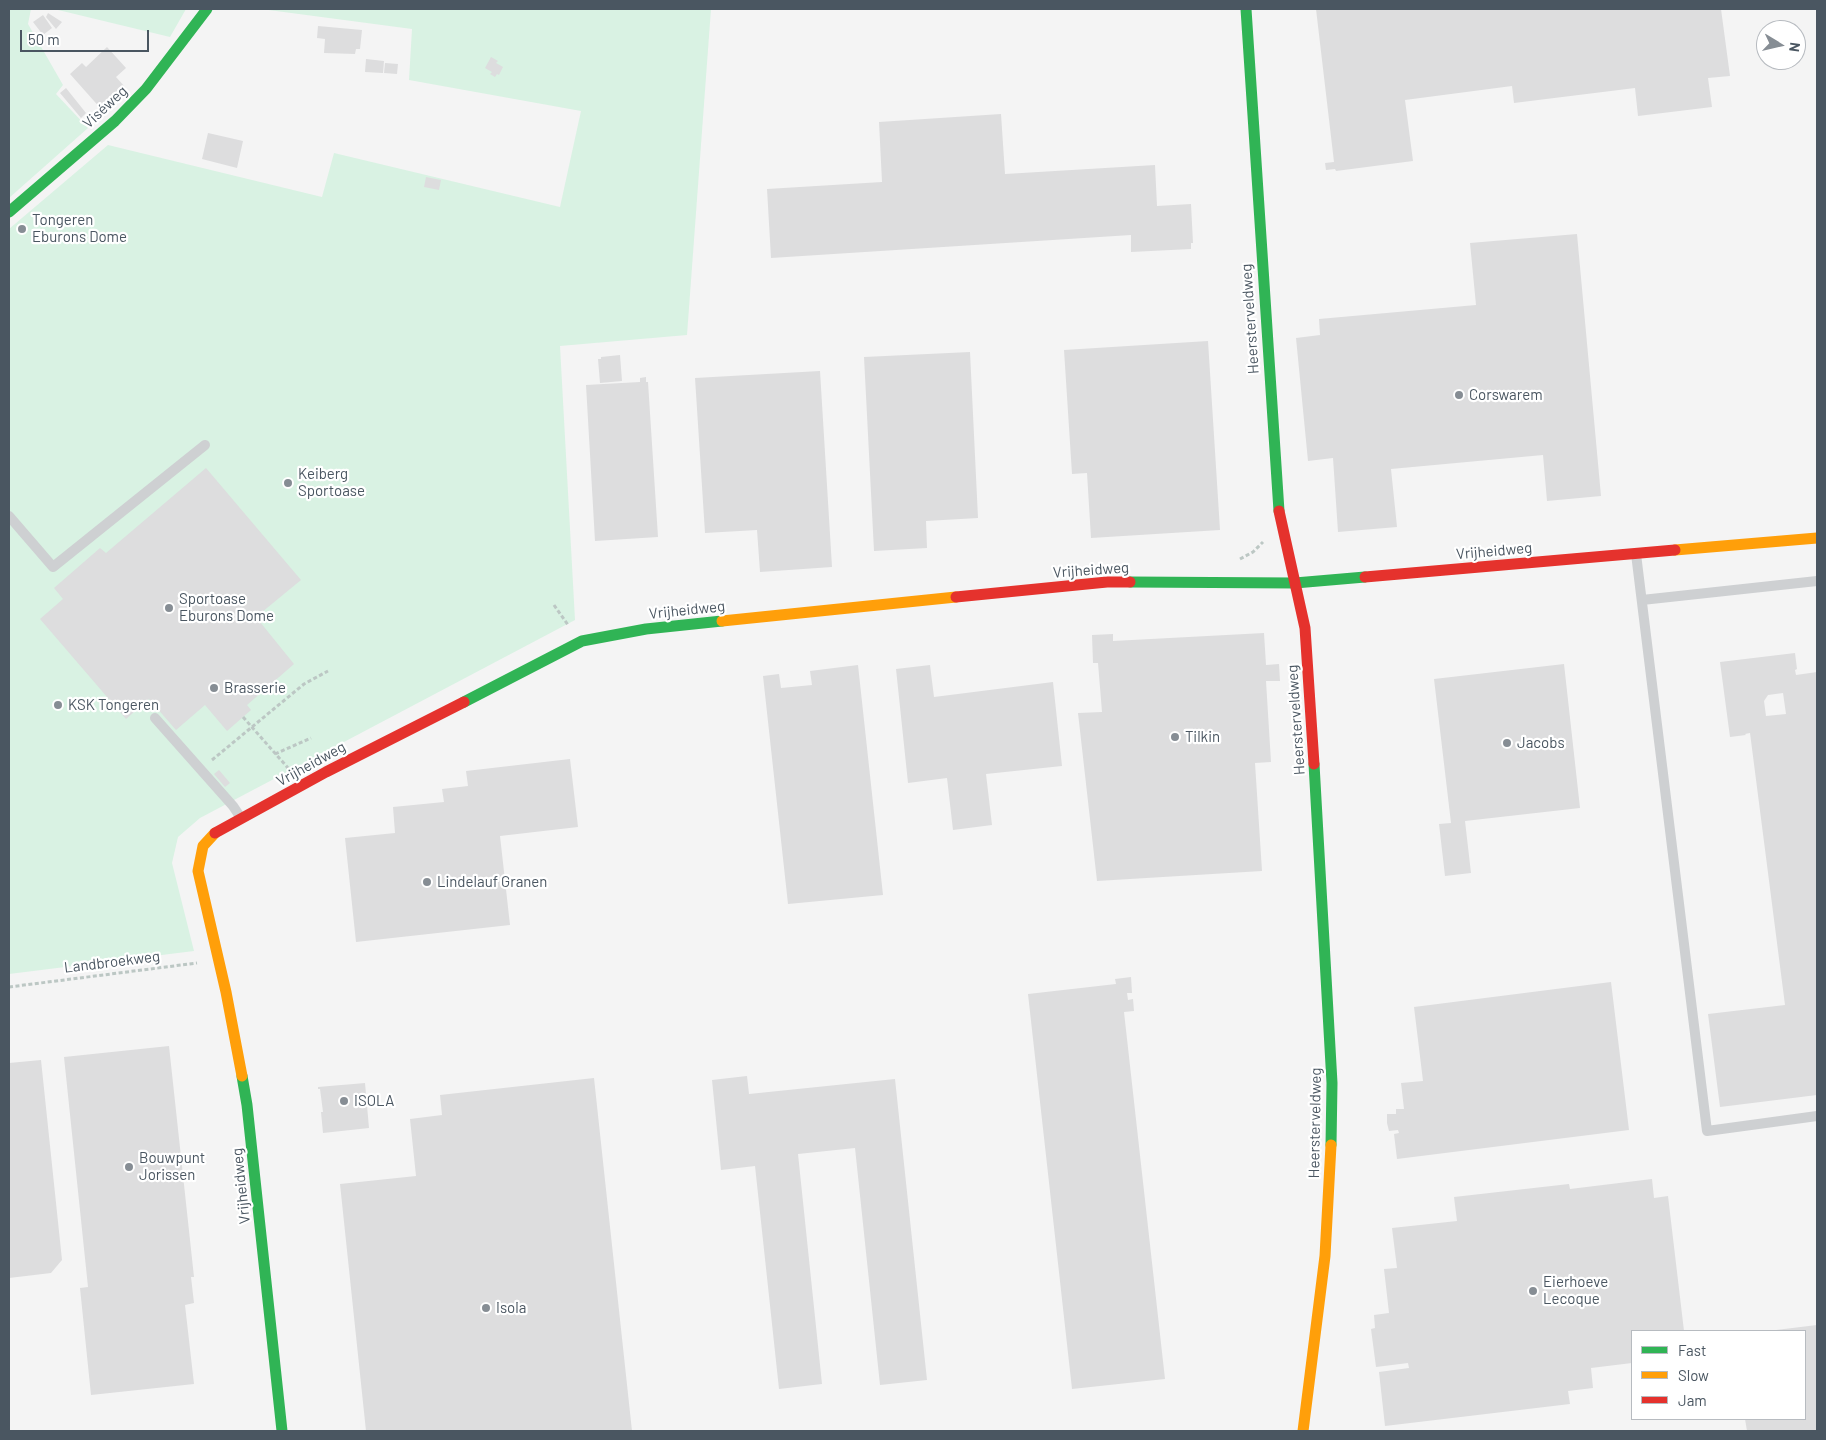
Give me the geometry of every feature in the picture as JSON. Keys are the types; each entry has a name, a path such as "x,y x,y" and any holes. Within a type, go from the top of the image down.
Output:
{"street":[{"name":"Viséweg","path":"9,212 114,120 146,89 207,9"},
{"name":"Heersterveldweg","path":"1246,9 1277,504 1282,533 1305,628 1310,687 1332,1083 1330,1172 1325,1256 1303,1431"},
{"name":"Vrijheidweg","path":"282,1431 247,1105 198,871 203,846 214,833 326,772 582,641 646,629 1107,582 1295,583 1817,538"}],"lane":[{"path":"9,516 53,567 205,445"},
{"path":"1636,554 1707,1131 1817,1116"},
{"path":"1642,600 1817,581"},
{"path":"155,718 242,818"}],"path":[{"path":"1232,560 1242,559 1263,542"},
{"path":"212,760 304,684 328,671"},
{"path":"243,717 303,786"},
{"path":"275,754 311,738"},
{"name":"Landbroekweg","path":"9,987 218,960"}],"green space":[{"path":"9,9 31,9 28,24 63,85 56,94 88,128 9,198"},
{"path":"54,9 186,9 170,37"},
{"name":"Keiberg Sportoase","path":"261,9 711,9 687,335 560,346 575,620 200,818 178,837 172,863 194,951 9,974 9,229 108,145 322,197 334,153 560,207 581,111 409,80 412,29"}],"building":[{"path":"1316,9 1721,9 1730,76 1708,78 1712,107 1638,116 1635,88 1514,103 1512,86 1405,100 1413,161 1336,171 1335,169 1326,170 1325,163 1334,162"},
{"path":"48,13 62,22 56,29 46,17"},
{"path":"43,15 52,28 43,35 33,22"},
{"path":"318,26 362,30 360,49 356,49 355,54 324,53 325,39 317,38"},
{"path":"107,47 126,68 116,77 126,88 102,110 70,74 82,63 86,67"},
{"path":"491,57 503,67 499,75 497,74 495,77 490,74 492,72 485,68"},
{"path":"366,59 384,61 383,73 365,72"},
{"path":"385,63 398,64 397,74 384,73"},
{"path":"66,88 86,113 81,118 60,93"},
{"path":"1001,114 1005,174 1155,165 1157,206 1191,204 1193,243 1191,243 1191,249 1131,252 1131,235 771,258 767,189 882,182 879,122"},
{"path":"208,133 243,141 237,168 202,159"},
{"path":"426,177 441,180 439,190 424,187"},
{"name":"Corswarem","path":"1577,234 1601,496 1547,501 1543,455 1391,469 1397,527 1338,532 1333,458 1308,461 1296,338 1320,335 1319,319 1476,305 1470,243"},
{"path":"1208,341 1220,530 1091,538 1087,473 1072,474 1064,350"},
{"path":"970,352 978,518 926,521 927,548 874,551 864,357"},
{"path":"620,355 622,381 600,383 598,359"},
{"path":"820,371 832,567 760,572 757,530 705,533 695,378"},
{"path":"646,377 646,382 648,382 658,537 595,541 586,385 640,382 640,378"},
{"name":"Sportoase Eburons Dome","path":"206,468 301,580 256,617 294,664 247,705 251,710 227,731 205,705 176,730 149,699 126,719 40,619 63,599 54,588 100,548 106,553"},
{"name":"Tilkin","path":"1264,633 1266,665 1279,664 1280,681 1266,681 1271,762 1255,763 1262,871 1097,881 1078,713 1102,712 1098,663 1093,663 1092,635 1113,634 1113,641"},
{"path":"1795,653 1796,675 1817,672 1817,1095 1720,1107 1708,1014 1785,1005 1750,733 1730,737 1720,662","holes":["1783,693 1786,714 1766,716 1764,701 1768,695"]},
{"name":"Jacobs","path":"1564,664 1580,808 1465,821 1471,873 1445,876 1439,824 1451,823 1434,679"},
{"path":"858,665 883,895 788,904 763,676 779,674 781,688 812,685 810,671"},
{"path":"930,665 934,697 1053,682 1062,766 986,774 992,825 953,830 947,778 908,783 896,669"},
{"name":"Lindelauf Granen","path":"570,759 578,827 500,836 510,925 356,942 345,838 395,833 393,807 444,802 442,789 468,786 466,771"},
{"path":"219,770 230,783 225,787 214,774"},
{"path":"1131,977 1132,993 1127,993 1128,1000 1133,999 1134,1011 1124,1012 1165,1379 1072,1389 1028,994 1116,984 1115,979"},
{"path":"1611,982 1629,1130 1397,1159 1394,1134 1399,1133 1398,1130 1389,1131 1387,1114 1396,1114 1396,1109 1404,1109 1401,1083 1423,1081 1414,1007"},
{"name":"Bouwpunt Jorissen","path":"169,1046 194,1277 191,1277 194,1303 185,1305 194,1384 91,1395 80,1288 88,1287 64,1057"},
{"path":"41,1060 62,1260 51,1273 9,1278 9,1063"},
{"path":"747,1076 749,1094 895,1079 927,1380 880,1385 855,1148 798,1154 822,1384 779,1389 755,1166 721,1170 712,1080"},
{"name":"Isola","path":"594,1078 632,1431 366,1431 340,1184 416,1176 410,1119 442,1115 440,1095"},
{"name":"ISOLA","path":"365,1083 369,1128 323,1133 321,1112 323,1112 320,1089 318,1087"},
{"name":"Eierhoeve Lecoque","path":"1652,1179 1654,1198 1668,1196 1684,1330 1631,1330 1631,1363 1591,1368 1593,1388 1568,1391 1570,1404 1385,1426 1379,1372 1409,1368 1408,1363 1376,1367 1371,1329 1375,1328 1374,1315 1389,1313 1384,1269 1397,1268 1392,1228 1457,1221 1454,1197 1569,1184 1570,1189"},
{"path":"1817,1325 1817,1431 1747,1431 1745,1420 1806,1420 1806,1330 1776,1330"}],"traffic: fast":[{"path":"9,212 115,121 146,89 207,9"},
{"path":"1246,9 1279,511"},
{"path":"1130,582 1295,583 1365,577"},
{"path":"464,702 582,641 646,629 722,621"},
{"path":"1314,764 1332,1083 1331,1145"},
{"path":"242,1076 247,1105 282,1431"}],"traffic: slow":[{"path":"1675,550 1817,538"},
{"path":"722,621 956,597"},
{"path":"215,833 203,846 198,871 226,992 242,1076"},
{"path":"1303,1431 1325,1256 1331,1145"}],"traffic: jam":[{"path":"1279,511 1305,628 1314,764"},
{"path":"1365,577 1675,550"},
{"path":"956,597 1107,582 1130,582"},
{"path":"215,833 326,772 464,702"}],"place":[{"name":"Tongeren Eburons Dome","path":"22,229"},
{"name":"Corswarem","path":"1459,395"},
{"name":"Keiberg Sportoase","path":"288,483"},
{"name":"Sportoase Eburons Dome","path":"169,608"},
{"name":"Brasserie","path":"214,688"},
{"name":"KSK Tongeren","path":"58,705"},
{"name":"Tilkin","path":"1175,737"},
{"name":"Jacobs","path":"1507,743"},
{"name":"Lindelauf Granen","path":"427,882"},
{"name":"ISOLA","path":"344,1101"},
{"name":"Bouwpunt Jorissen","path":"129,1167"},
{"name":"Eierhoeve Lecoque","path":"1533,1291"},
{"name":"Isola","path":"486,1308"}]}
